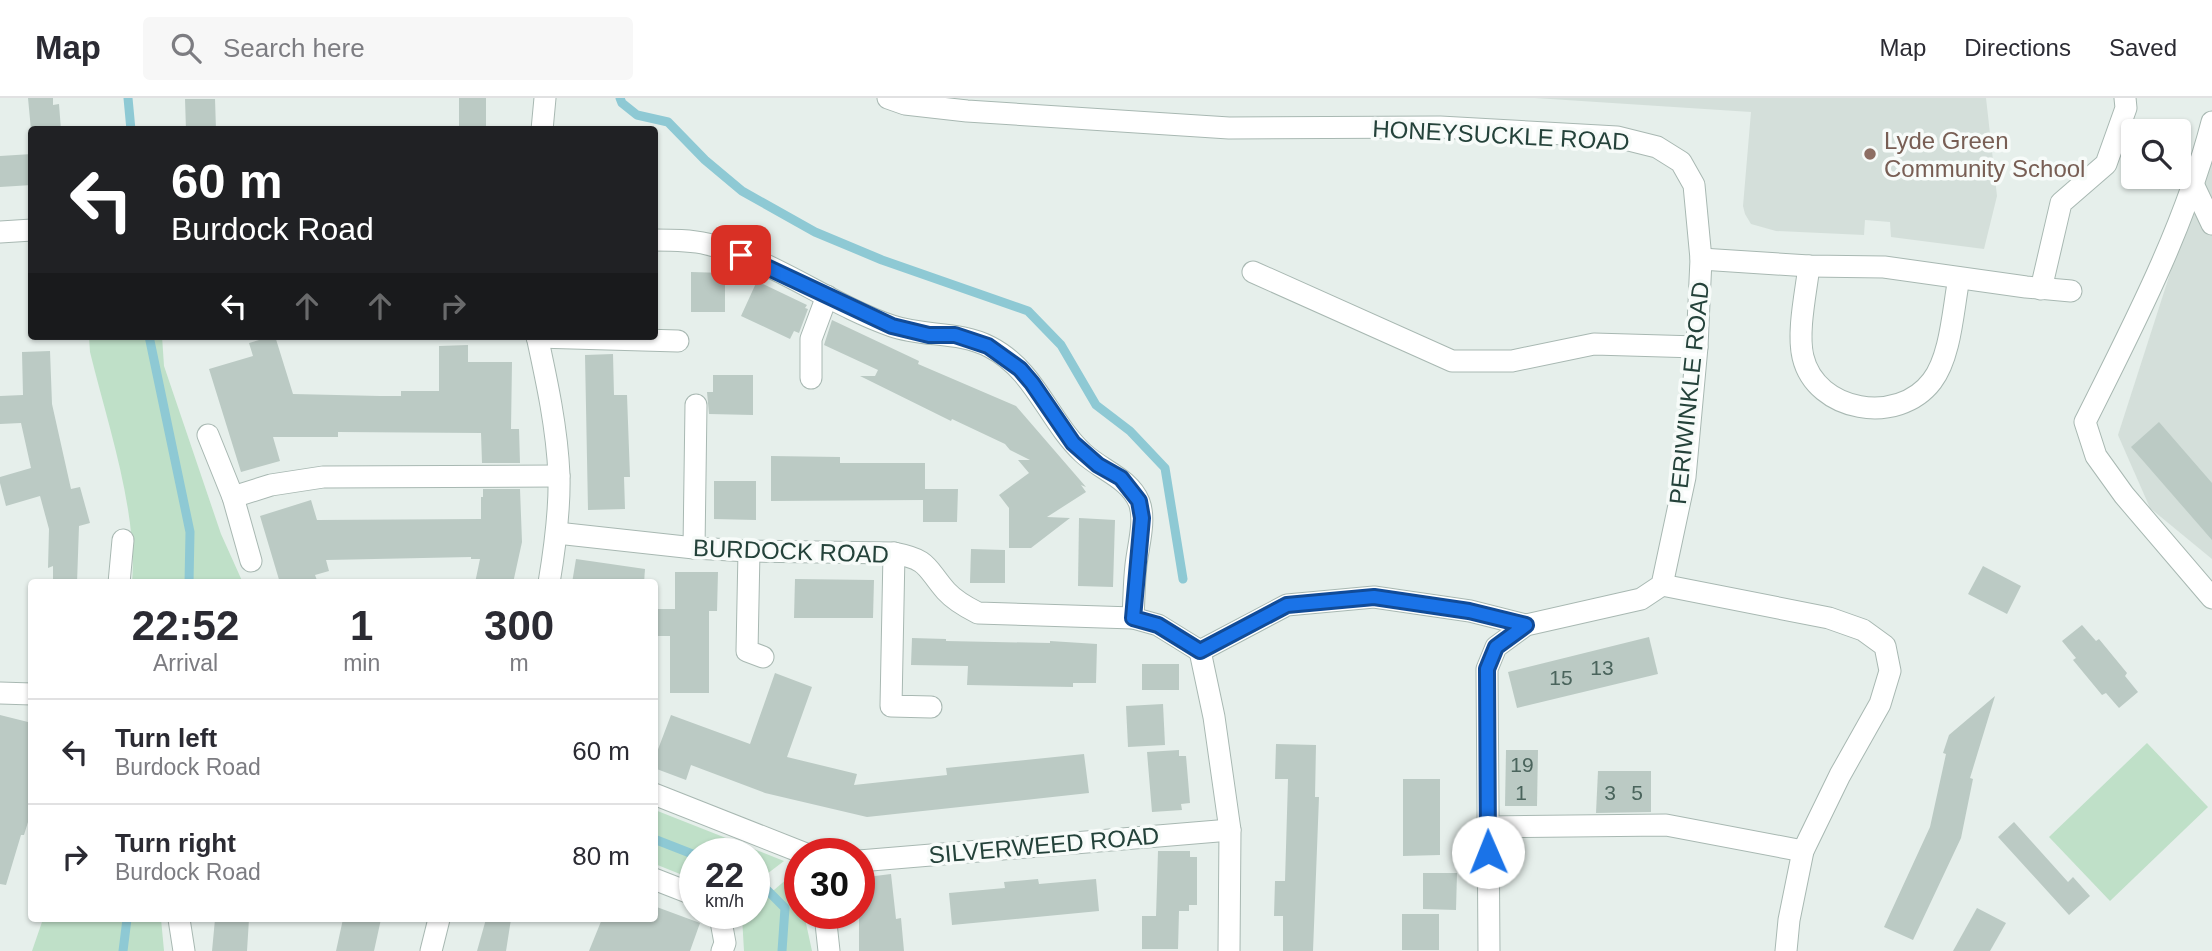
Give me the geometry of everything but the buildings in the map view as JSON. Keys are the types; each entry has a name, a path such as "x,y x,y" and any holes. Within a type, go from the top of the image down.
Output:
{"street":[{"path":"542,126 545,98"},
{"name":"HONEYSUCKLE ROAD","path":"888,98 905,104 967,111 1229,128 1440,127 1617,137 1657,147 1681,162 1695,185 1701,259"},
{"path":"2041,289 2061,203 2106,164 2126,108 2125,98"},
{"path":"2212,122 2200,167 2140,310 2085,422 2096,456 2117,486 2212,598"},
{"path":"2193,184 2212,225"},
{"path":"0,232 28,230"},
{"path":"658,240 704,243 727,249 756,260 892,326 929,335 955,335 988,346 1020,369 1073,443 1098,465 1121,478 1139,501 1142,518 1133,618"},
{"path":"1701,259 1809,266 1884,267 2071,291"},
{"name":"PERIWINKLE ROAD","path":"1662,585 1685,477 1697,347 1701,259"},
{"path":"1809,266 1802,326 1802,354 1809,376 1824,391 1841,402 1867,407 1892,406 1903,402 1913,398 1931,383 1942,363 1959,278"},
{"path":"1253,272 1452,360 1512,361 1594,344 1697,347"},
{"path":"811,378 811,339 827,296"},
{"path":"538,340 552,404 559,476 557,533 550,579"},
{"path":"650,340 678,341"},
{"path":"694,548 696,405"},
{"path":"208,435 233,497 251,561"},
{"path":"233,497 271,485 323,477 559,476"},
{"name":"BURDOCK ROAD","path":"557,533 694,548 894,553 912,557 931,569 946,591 960,604 978,613 1133,618 1158,625 1200,651"},
{"path":"119,579 124,540"},
{"path":"749,551 747,651 763,657"},
{"path":"894,553 891,706 931,707"},
{"path":"1489,951 1487,669 1496,647 1526,625 1641,599 1662,585 1829,618 1863,630 1885,646 1890,671 1880,704 1840,775 1803,851 1789,920 1786,951"},
{"path":"1229,951 1230,830 1214,717 1200,651 1287,605 1374,597 1469,611 1526,625"},
{"path":"0,693 28,694"},
{"path":"658,796 784,845"},
{"path":"1488,827 1666,825 1803,851"},
{"name":"SILVERWEED ROAD","path":"875,860 1230,830"},
{"path":"658,881 679,889"},
{"path":"179,922 184,951"},
{"path":"431,951 438,922"},
{"path":"722,929 725,943 722,951"},
{"path":"827,929 829,951"}],"shaded area":[{"name":"Lyde Green Community School","path":"1535,98 1986,98 1997,196 1984,249 1891,237 1890,222 1865,220 1864,235 1776,231 1751,224 1743,206 1751,112"},
{"path":"2212,143 2212,559 2150,508 2118,435"}],"green space":[{"path":"89,340 162,340 164,366 221,534 241,579 132,579 133,555 126,497"},
{"path":"2147,743 2208,807 2110,901 2049,837"},
{"path":"658,812 725,838 679,838 679,874 658,865"},
{"path":"770,856 784,861 770,872"},
{"path":"784,881 784,929 807,929 812,951 744,951 743,929 770,929 770,893"},
{"path":"42,922 161,922 164,951 32,951"}],"waterway":[{"path":"128,98 131,126"},
{"path":"620,98 622,103 637,115 668,122 705,160 742,191 815,232 882,260 1028,311 1061,345 1096,405 1130,431 1165,468 1183,579"},
{"path":"150,340 190,532 189,579"},
{"path":"658,841 679,849"},
{"path":"770,893 785,908 782,951"},
{"path":"123,951 127,922"}],"place":[{"name":"Lyde Green Community School","path":"1870,154"}],"route":[{"path":"741,255 892,326 929,335 955,335 988,346 1005,356 1032,383 1073,443 1098,465 1121,478 1139,501 1142,518 1133,618 1158,625 1200,651 1287,605 1374,597 1469,611 1526,625 1496,647 1487,669 1488,852"}]}
